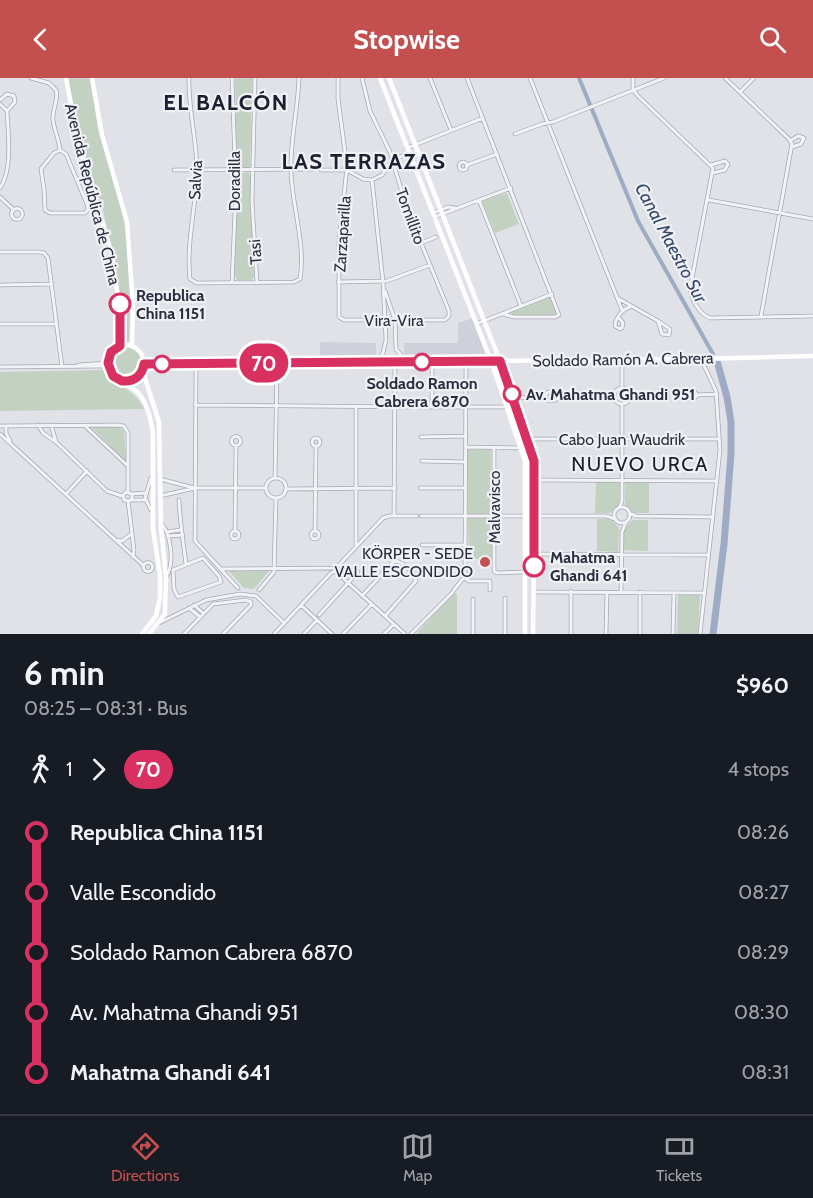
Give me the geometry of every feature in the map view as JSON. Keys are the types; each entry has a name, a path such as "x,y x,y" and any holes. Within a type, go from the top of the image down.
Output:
{"main road":[{"name":"Avenida República de China","path":"66,78 79,146 112,255 120,304 120,346"},
{"name":"Avenida República de China","path":"92,78 102,135 127,222 133,306 132,346"},
{"path":"380,78 491,361 526,464 525,634"},
{"path":"389,78 500,361 534,461 533,634"},
{"path":"122,381 136,379 142,372 144,364 142,355 132,346 120,346 111,352 108,364 113,376 138,393 145,405 153,433 153,516 154,542 160,575 159,606 154,620 141,634"},
{"name":"Soldado Ramón A. Cabrera","path":"144,364 466,362 813,356"},
{"path":"142,372 159,422 161,523 166,577 165,614 149,634"}],"street":[{"path":"31,78 52,85 56,90 53,120 60,150 66,154 87,204 88,210 85,213 50,213 45,210 41,169 60,150"},
{"name":"Salvia","path":"189,78 197,171 190,236 190,277 197,283 232,283"},
{"name":"Doradilla","path":"232,78 236,170 232,283"},
{"name":"Tasi","path":"255,78 252,170 257,283"},
{"path":"232,283 298,281 301,276 291,169 291,145 299,78"},
{"name":"Zarzaparilla","path":"338,78 337,93 347,170 339,236 340,319"},
{"name":"Tomillito","path":"362,78 370,111 393,160 405,203 450,314 448,318"},
{"path":"430,78 451,130"},
{"path":"467,78 559,313 557,317 514,317 503,314"},
{"path":"530,78 622,310 619,318"},
{"path":"633,78 633,90 638,96 711,165 713,173 691,285 691,296 702,314 707,317 813,316"},
{"path":"515,134 554,122 664,78"},
{"path":"724,78 790,141 792,147 778,213 761,316"},
{"path":"740,93 754,78"},
{"path":"0,188 5,180 8,166 7,111 0,102 7,94 14,96 15,102 7,111"},
{"path":"407,148 483,118"},
{"path":"790,141 798,136 804,138 801,144 792,147"},
{"path":"467,165 497,154"},
{"path":"174,170 347,170 363,179 372,180 382,175 393,160 404,155"},
{"path":"711,165 725,161 728,164 725,170 713,173"},
{"path":"372,180 384,288 386,340 383,353 375,362"},
{"path":"434,215 511,188"},
{"path":"0,197 14,210"},
{"path":"479,200 521,306"},
{"path":"708,200 813,219"},
{"path":"421,243 436,237"},
{"path":"0,252 44,253 48,259 62,367"},
{"path":"338,282 383,282 430,265"},
{"path":"0,285 52,284"},
{"path":"384,288 395,320 394,333 397,352 410,362"},
{"path":"476,324 552,294"},
{"path":"617,298 630,307 658,321 670,329 669,335 662,334 658,321"},
{"path":"622,310 630,307"},
{"name":"Vira-Vira","path":"340,319 443,320 448,318"},
{"path":"0,324 57,324"},
{"path":"386,340 395,340"},
{"path":"700,634 720,450 717,394 701,359"},
{"path":"622,360 622,388"},
{"path":"432,362 432,407"},
{"path":"411,634 464,578 466,362"},
{"path":"74,366 108,364"},
{"path":"0,367 108,364"},
{"path":"238,588 195,541 196,368 395,366 394,516"},
{"path":"276,478 277,367"},
{"path":"622,388 630,396"},
{"path":"614,396 622,388"},
{"path":"697,395 717,394"},
{"path":"614,396 615,401 622,404 627,402 630,396"},
{"path":"586,397 614,396"},
{"path":"630,396 656,396"},
{"path":"513,398 544,397"},
{"path":"220,569 333,568 338,566 383,518 394,516 606,516 614,513 622,501 622,404"},
{"path":"195,405 411,407"},
{"path":"356,406 356,545"},
{"path":"417,407 507,407"},
{"path":"38,425 43,433 56,442 110,492 122,496 130,493 146,493"},
{"path":"51,425 56,442"},
{"path":"84,425 128,466"},
{"path":"0,426 119,425 126,427 133,557"},
{"path":"6,426 8,438 15,448"},
{"path":"0,434 143,565"},
{"path":"421,437 465,436"},
{"name":"Cabo Juan Waudrik","path":"527,439 718,439"},
{"path":"235,531 236,446"},
{"path":"315,531 316,446"},
{"path":"465,447 521,448"},
{"name":"Malvavisco","path":"494,447 494,571 497,573 525,572"},
{"path":"422,461 465,462"},
{"path":"153,464 150,486 146,493 146,500 153,516"},
{"path":"66,494 87,471"},
{"path":"276,478 284,481 286,489 283,496 276,498 268,494 266,488 270,480 276,478"},
{"path":"160,479 195,488"},
{"path":"534,480 717,481"},
{"path":"160,496 195,488 266,488"},
{"path":"286,489 394,488"},
{"path":"420,488 465,488"},
{"path":"122,496 125,501 146,500"},
{"path":"259,590 275,569 276,498"},
{"path":"179,500 180,530 183,535 186,564"},
{"path":"622,501 629,513 636,516 713,517"},
{"path":"619,508 625,508"},
{"path":"614,513 622,532"},
{"path":"621,592 622,532 629,513"},
{"path":"606,516 616,521 627,521 636,516"},
{"path":"161,523 168,534 171,566 166,577"},
{"path":"168,534 180,530"},
{"path":"113,539 122,541 131,533"},
{"path":"168,534 183,535"},
{"path":"422,545 465,545"},
{"path":"535,554 708,555"},
{"path":"203,558 219,576 221,582 178,597 174,589 172,572 175,568 186,564 203,558"},
{"path":"362,596 393,562 400,562 415,575 416,581 384,615"},
{"path":"273,634 335,571 405,634"},
{"path":"422,572 465,571"},
{"path":"319,615 358,572"},
{"path":"464,578 469,581 490,581 490,590"},
{"path":"571,634 572,591"},
{"path":"606,634 607,591"},
{"path":"534,592 705,593"},
{"path":"640,592 640,634"},
{"path":"673,634 674,593"},
{"path":"159,623 194,605 223,596 254,595 284,623"},
{"path":"505,598 505,634"},
{"path":"473,599 473,634"},
{"path":"184,634 203,613 216,603 246,600 251,602 251,605 224,634"},
{"path":"344,634 372,604"},
{"path":"194,605 203,613"},
{"path":"301,605 332,634"},
{"path":"189,608 200,616"},
{"path":"304,634 317,620"},
{"path":"384,634 394,624"}],"shaded area":[{"path":"473,318 486,355 404,355 404,343 458,343 458,323"},
{"path":"320,342 376,343 376,356 320,357"}],"green space":[{"path":"68,78 90,78 98,129 122,212 128,241 131,286 129,341 126,343 123,340 120,295 112,250 103,210 78,132"},
{"path":"235,78 252,78 250,166 248,169 239,169 237,166"},
{"path":"248,172 250,175 254,276 252,280 237,280 234,274 238,174"},
{"path":"507,193 519,224 495,233 482,201"},
{"path":"550,297 556,313 553,315 512,315 511,312"},
{"path":"123,347 135,348 144,362 136,377 121,378 112,371 113,357"},
{"path":"106,370 113,379 135,396 144,409 0,411 0,372"},
{"path":"90,426 118,427 124,430 126,460 125,461"},
{"path":"468,450 491,450 491,514 468,514"},
{"path":"596,482 620,483 619,505 610,513 595,513"},
{"path":"625,483 649,483 649,513 634,513 625,505"},
{"path":"468,518 491,518 492,558 469,559"},
{"path":"597,519 611,519 619,528 618,552 597,551"},
{"path":"633,520 648,520 648,551 624,550 624,528"},
{"path":"229,571 269,571 254,589 244,588"},
{"path":"454,593 457,594 457,634 416,634"},
{"path":"678,595 700,595 698,634 677,634"}],"waterway":[{"name":"Canal Maestro Sur","path":"579,78 638,221 713,354"},
{"name":"Canal Maestro Sur","path":"713,634 724,544 731,454 731,422 717,361"}],"bus line":[{"name":"70","path":"120,304 120,346 111,352 108,363 113,376 122,381 136,379 142,372 144,364 500,361 534,461 534,566"}],"place":[{"name":"Republica China 1151","path":"120,304"},
{"name":"Soldado Ramon Cabrera 6870","path":"422,362"},
{"name":"Av. Mahatma Ghandi 951","path":"512,394"},
{"name":"KÖRPER - SEDE VALLE ESCONDIDO","path":"485,562"},
{"name":"Mahatma Ghandi 641","path":"534,566"}],"district":[{"name":"EL BALCÓN","path":"226,102"},
{"name":"LAS TERRAZAS","path":"364,161"},
{"name":"NUEVO URCA","path":"640,464"}]}
